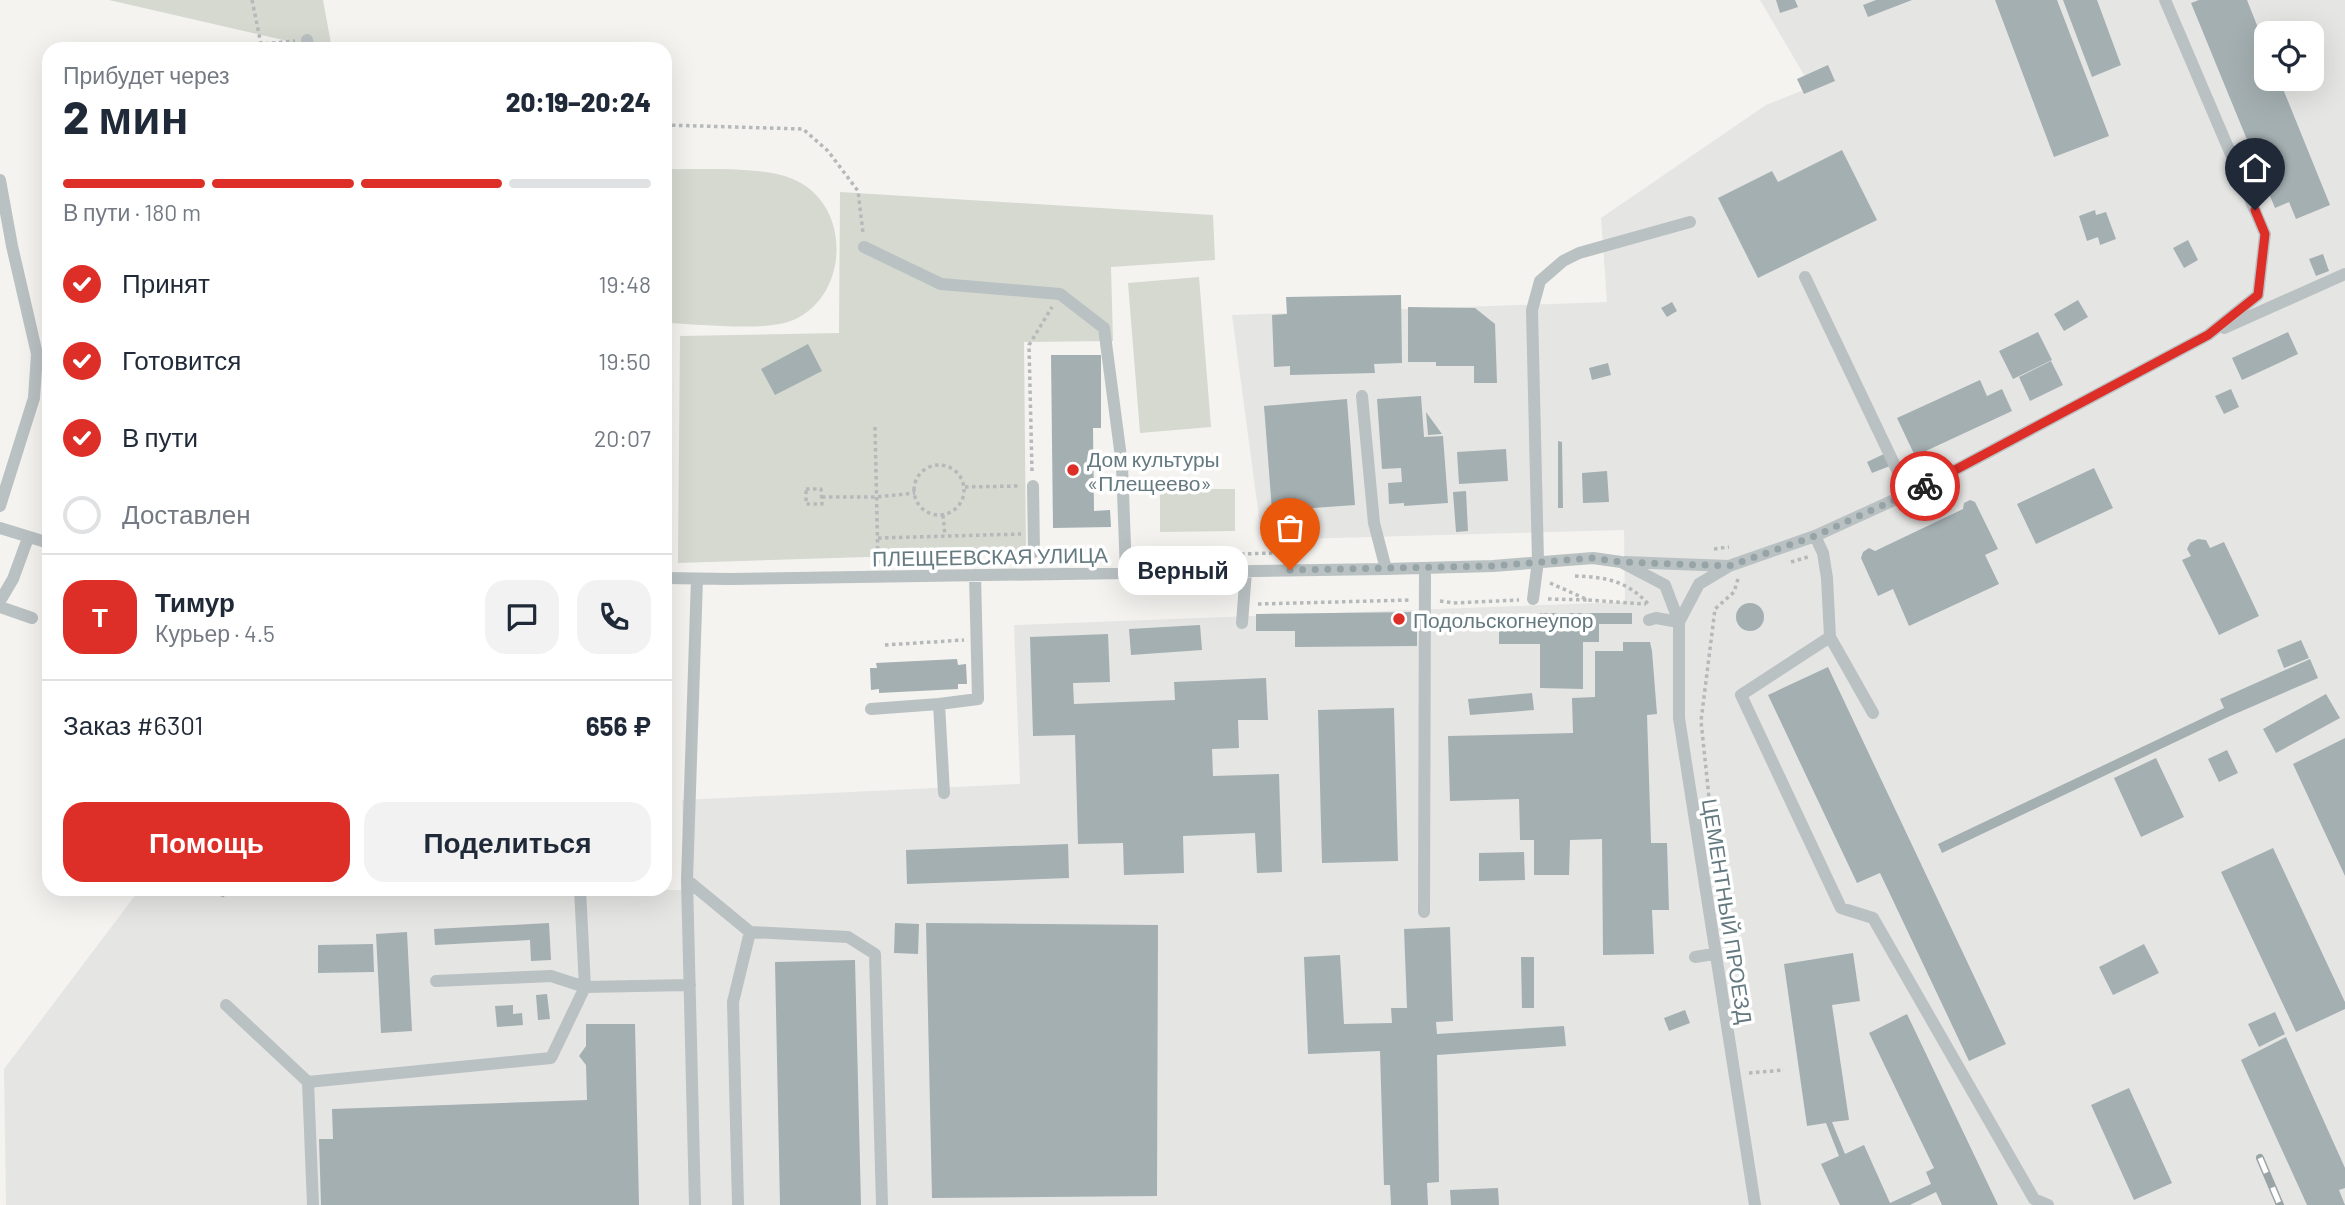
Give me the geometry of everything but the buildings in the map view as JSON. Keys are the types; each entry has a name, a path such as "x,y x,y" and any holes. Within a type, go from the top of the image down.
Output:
{"street":[{"path":"2165,0 2265,234 2258,295 2208,335"},
{"path":"0,180 37,354 34,398 0,506"},
{"path":"1533,599 1538,562 1532,310 1541,281 1563,261 1579,253 1690,222"},
{"path":"864,247 941,284 1060,294 1104,328 1122,466 1126,573"},
{"path":"1653,619 1679,622 1699,584 1729,566 1815,536 1929,484 2208,335 2345,274"},
{"path":"1805,277 1908,493"},
{"path":"1362,396 1374,523 1386,569"},
{"path":"1033,486 1034,552"},
{"path":"0,528 42,541"},
{"path":"1815,536 1823,553 1827,579 1830,637 1873,713"},
{"path":"0,601 6,577 28,538"},
{"name":"ПЛЕЩЕЕВСКАЯ УЛИЦА","path":"672,578 1386,569 1593,558 1621,562 1665,585 1679,622"},
{"path":"1621,562 1729,566"},
{"path":"1424,568 1424,912"},
{"path":"1242,623 1246,571"},
{"path":"871,709 978,699 975,575"},
{"path":"695,1205 687,880 697,579"},
{"path":"0,607 32,618"},
{"name":"ЦЕМЕНТНЫЙ ПРОЕЗД","path":"1679,622 1678,718 1755,1205"},
{"path":"1830,637 1741,695 1841,908 1874,918 2034,1199 2048,1205"},
{"path":"939,704 944,793"},
{"path":"687,880 750,932 848,937 875,954 882,1205"},
{"path":"309,1082 551,1058 585,987 580,896"},
{"path":"738,1205 733,1002 750,932"},
{"path":"1695,957 1714,954"},
{"path":"436,981 551,976 585,987 690,985"},
{"path":"226,1005 309,1082 313,1205"}],"path":[{"path":"252,0 261,42"},
{"path":"672,125 803,129 828,151 858,191 864,247"},
{"path":"965,487 1033,486 1029,345 1060,294"},
{"path":"875,427 878,556"},
{"path":"935,465 952,468 959,473 965,487 961,502 950,513 943,515 926,511 915,493 920,473 935,465"},
{"path":"806,489 821,489 822,497 822,504 806,505 806,489"},
{"path":"822,497 876,497 915,493"},
{"path":"943,515 945,536"},
{"path":"878,538 1033,534"},
{"path":"1564,576 1601,577 1621,582 1649,604 1653,619"},
{"path":"1534,578 1560,586 1588,600"},
{"path":"1713,828 1701,721 1715,609 1734,592"},
{"path":"1242,604 1425,599 1453,603 1533,599 1649,604"},
{"path":"885,645 976,639"},
{"path":"1749,1073 1784,1070"}],"shaded area":[{"path":"109,0 323,0 331,42 292,42"},
{"path":"1760,0 2345,0 2345,1205 6,1205 4,1069 135,896 672,896 672,890 684,890 682,800 1020,784 1014,625 1625,602 1624,530 1262,540 1232,315 1607,302 1601,218 1766,105 1811,87"},
{"path":"672,169 751,170 784,176 797,181 815,194 828,212 835,233 836,255 832,276 823,295 808,311 788,322 745,327 672,323"},
{"path":"840,192 1213,215 1215,260 1111,267 1113,341 1024,342 1026,552 678,563 680,336 839,333"},
{"path":"1199,277 1211,427 1140,433 1128,283"},
{"path":"1160,489 1235,489 1235,531 1160,532"}],"railway":[{"path":"2260,1158 2280,1205"}],"way so far":[{"path":"1290,570 1493,566 1593,558 1621,562 1729,566 1815,536 1925,486"}],"place":[{"name":"Дом культуры «Плещеево»","path":"1073,470"},
{"name":"Верный","path":"1290,570"},
{"name":"Подольскогнеупор","path":"1399,619"}],"route":[{"path":"1925,486 2208,335 2258,295 2265,234 2255,210"}]}
